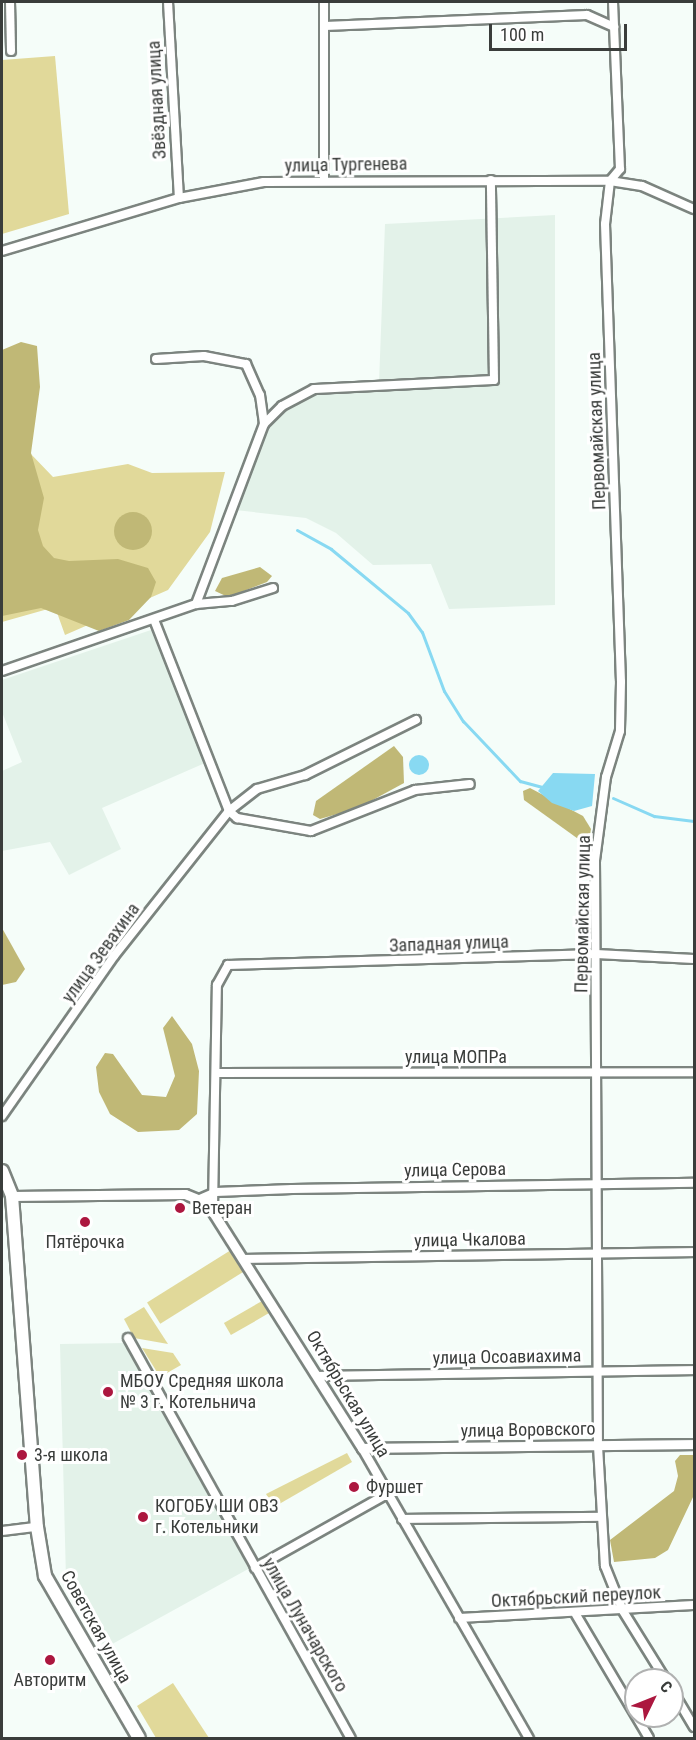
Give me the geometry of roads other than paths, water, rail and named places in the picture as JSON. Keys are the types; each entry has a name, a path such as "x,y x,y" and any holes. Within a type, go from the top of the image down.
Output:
{"main road":[{"name":"Советская улица","path":"2,1171 12,1196 37,1527 45,1576 57,1602 139,1738"}],"street":[{"path":"10,2 11,51"},
{"name":"Звёздная улица","path":"168,2 179,198"},
{"path":"324,2 324,178"},
{"name":"Первомайская улица","path":"614,2 621,169 610,181 604,224 620,731 606,777 598,838 596,954 598,1446 601,1517 609,1581 623,1611 659,1668"},
{"path":"325,26 587,15 614,27"},
{"name":"улица Тургенева","path":"2,251 179,198 264,182 324,178 610,181 642,186 694,209"},
{"path":"196,604 264,424 282,406 314,389 494,380 491,180"},
{"path":"156,359 204,356 246,364 260,395 264,424"},
{"path":"2,671 196,604 232,601 273,588"},
{"path":"154,620 229,811 237,818 311,831 415,789 470,784"},
{"name":"улица Зевахина","path":"2,1116 114,957 229,811 257,789 305,775 416,720"},
{"name":"Западная улица","path":"218,1073 217,985 228,965 596,954 694,960"},
{"name":"улица МОПРа","path":"218,1073 694,1072"},
{"path":"213,1208 216,1192 218,1073"},
{"name":"улица Серова","path":"216,1192 694,1183"},
{"path":"12,1196 185,1194 200,1199 216,1192"},
{"name":"Октябрьская улица","path":"200,1199 213,1208 319,1376 529,1738"},
{"name":"улица Чкалова","path":"245,1259 694,1252"},
{"name":"улица Луначарского","path":"128,1338 351,1738"},
{"name":"улица Осоавиахима","path":"319,1376 694,1370"},
{"name":"улица Воровского","path":"362,1448 694,1444"},
{"path":"255,1568 387,1494"},
{"path":"402,1520 601,1517"},
{"path":"2,1531 37,1527"},
{"name":"Октябрьский переулок","path":"459,1618 623,1611 694,1605"},
{"path":"574,1613 649,1738"},
{"path":"684,1710 694,1727"}],"water":[{"path":"419,755 426,758 429,765 426,772 419,775 412,772 409,765 412,758"},
{"path":"553,773 595,774 592,806 574,811 552,803 538,791"}],"waterway":[{"path":"297,530 331,549 408,613 422,632 444,691 463,721 520,781 542,787"},
{"path":"613,798 654,816 694,821"}],"place":[{"name":"Ветеран","path":"180,1208"},
{"name":"Пятёрочка","path":"85,1222"},
{"name":"МБОУ Средняя школа № 3 г. Котельнича","path":"108,1392"},
{"name":"3-я школа","path":"22,1455"},
{"name":"Фуршет","path":"354,1487"},
{"name":"КОГОБУ ШИ ОВЗ г. Котельники","path":"143,1517"},
{"name":"Авторитм","path":"50,1660"}]}
